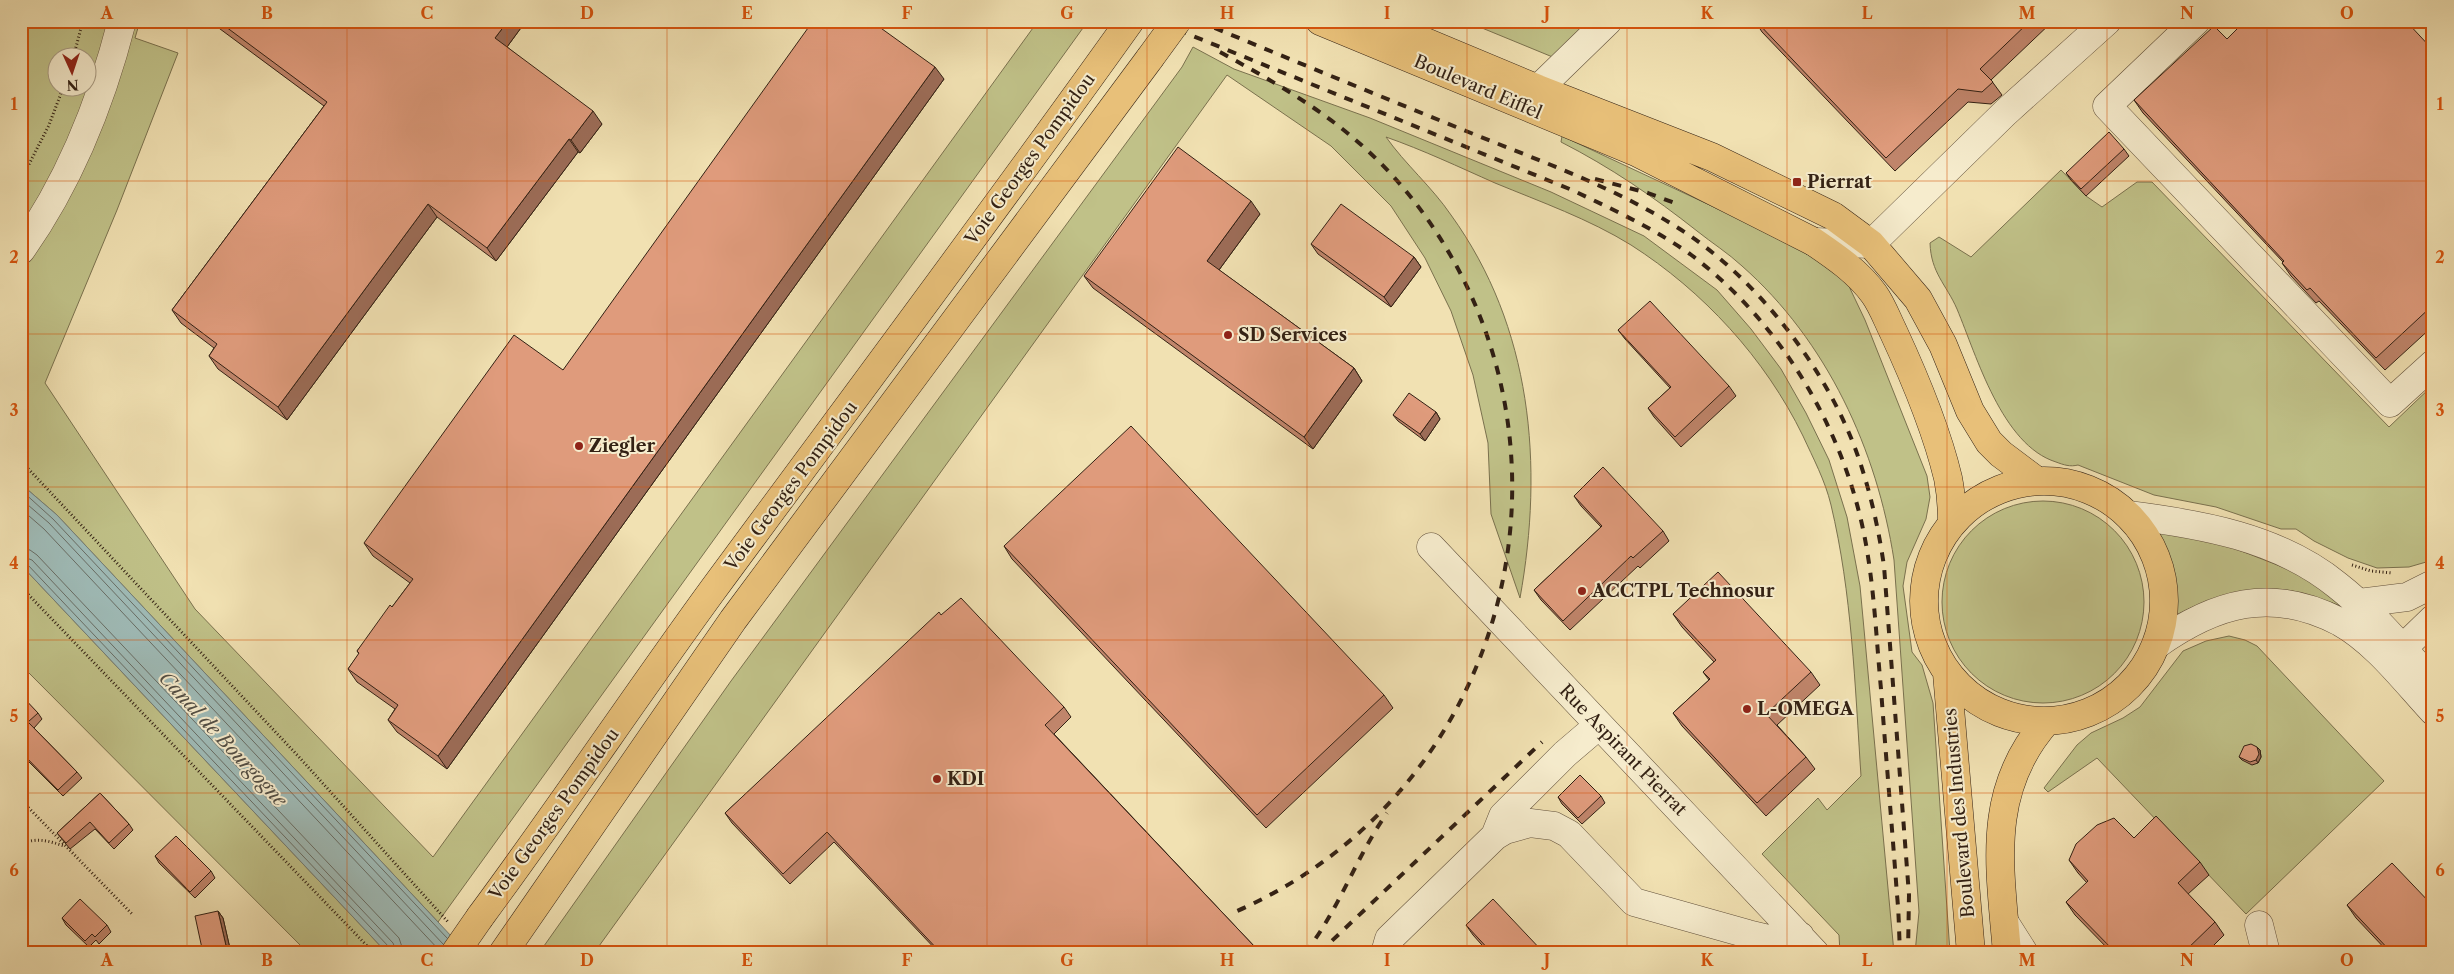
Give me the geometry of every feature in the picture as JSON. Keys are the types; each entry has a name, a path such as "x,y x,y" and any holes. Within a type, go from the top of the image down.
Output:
{"main road":[{"name":"Voie Georges Pompidou","path":"454,940 480,917 555,816 711,592 885,360 1130,21"},
{"name":"Voie Georges Pompidou","path":"505,950 733,620 1176,21"},
{"name":"Boulevard Eiffel","path":"1320,21 1636,152 1814,242 1856,274 1874,295 1900,346 1948,477 1952,502 1952,523"},
{"path":"1375,21 1538,89 1712,157 1833,216 1871,244 1918,298 1942,345 1970,411 1990,442 2001,454 2037,481"},
{"path":"2037,481 2078,486 2101,495 2128,515 2149,543 2161,576 2164,611 2156,645 2142,670 2116,696 2101,707 2075,717 2047,721 2009,716 1974,700 1947,673 1928,637 1923,597 1931,558 1952,523 1969,506 1990,493 2013,485 2037,481"},
{"name":"Boulevard des Industries","path":"1947,673 1971,953"},
{"name":"Boulevard des Industries","path":"2007,953 2000,848 2003,810 2012,776 2020,759 2032,738 2047,721"}],"street":[{"path":"21,250 44,217 76,157 112,62 122,21"},
{"path":"1538,89 1608,21"},
{"path":"1814,242 1871,244 2006,112 2107,21"},
{"path":"2196,21 2107,106 2390,403 2433,364"},
{"path":"1871,244 1874,295"},
{"path":"2128,515 2202,525 2239,535 2295,558 2319,571 2359,603 2433,682"},
{"name":"Rue Aspirant Pierrat","path":"1431,546 1807,945"},
{"path":"2359,603 2407,596 2433,584"},
{"path":"2156,645 2200,617 2225,607 2243,603 2263,603 2307,609 2402,649"},
{"path":"2402,649 2433,619"},
{"path":"2340,623 2370,645 2433,711"},
{"path":"1495,836 1503,816 1565,754 1599,725"},
{"path":"1385,953 1389,939 1495,836 1505,830 1530,823 1554,826 1569,834 1634,902 1755,936 1807,945"},
{"path":"2005,923 2024,953"},
{"path":"2259,924 2266,953"}],"path":[{"path":"76,48 83,21"},
{"path":"21,85 24,88 21,108"},
{"path":"21,180 49,125 59,98"},
{"path":"21,462 298,757 454,940"},
{"path":"21,587 374,953"},
{"path":"21,800 133,915"},
{"path":"21,844 30,840 45,840 65,846"}],"green space":[{"path":"21,21 140,21 135,38 178,53 117,210 45,383 195,609 433,857 1038,21 1088,21 438,922 57,515 21,484"},
{"path":"1465,21 1591,21 1555,58"},
{"path":"1193,47 1234,69 1370,118 1551,192 1644,236 1717,290 1751,329 1781,369 1806,413 1829,460 1847,517 1860,586 1894,953 1840,953 1839,935 1762,854 1818,798 1827,810 1861,776 1848,606 1844,572 1831,505 1822,478 1788,407 1751,353 1730,328 1683,283 1631,245 1564,211 1386,137 1444,205 1478,258 1499,303 1515,350 1525,399 1530,448 1531,498 1520,598 1491,514 1488,443 1473,375 1451,311 1425,258 1391,206 1331,146 1227,75 594,953 539,953 731,681 1182,67"},
{"path":"1562,136 1778,237 1821,261 1845,278 1865,320 1927,476 1930,497 1926,519 1907,562 1903,586 1912,652 1922,665 1933,703 1950,953 1915,953 1919,912 1894,560 1875,478 1861,438 1844,400 1823,363 1799,328 1772,296 1742,266 1648,194 1561,142"},
{"path":"2061,170 2086,196 2102,207 2137,182 2152,182 2389,427 2433,385 2433,560 2409,567 2377,568 2348,558 2314,541 2296,529 2281,529 2216,507 2154,495 2078,465 2070,466 2059,463 2037,453 2021,438 2006,419 1983,374 1953,300 1936,270 1930,243 1939,237 1971,257"},
{"path":"2043,501 2063,503 2090,513 2107,524 2121,538 2136,564 2142,582 2144,602 2142,622 2132,649 2121,666 2107,680 2081,695 2063,701 2043,703 2023,701 1996,691 1979,680 1965,666 1950,640 1944,622 1942,602 1944,582 1954,555 1965,538 1979,524 2005,509 2023,503"},
{"path":"2159,533 2208,538 2303,575 2356,611 2301,593 2270,589 2254,590 2222,597 2178,614 2176,613 2176,591 2173,572"},
{"path":"21,565 387,953 308,953 21,665"},
{"path":"2229,636 2245,640 2257,646 2384,781 2246,914 2097,758 2048,792 2044,788 2077,745 2091,733 2123,718 2140,707 2183,651 2206,641"}],"water":[{"name":"Canal de Bourgogne","path":"21,484 57,515 467,953 387,953 21,565"}],"building":[{"path":"218,21 508,21 495,38 593,111 571,140 569,139 487,248 428,204 278,407 209,356 217,344 172,310 327,102"},
{"name":"Ziegler","path":"813,21 871,21 935,67 438,756 388,720 398,705 348,669 359,653 357,651 390,605 392,607 413,579 364,543 514,335 563,370"},
{"path":"1756,21 2030,21 1980,69 1993,82 1982,92 1958,89 1886,158"},
{"path":"2245,21 2406,21 2433,50 2433,305 2376,358 2310,288 2307,290 2282,263 2284,261 2134,100 2214,26 2227,39"},
{"path":"2109,132 2124,149 2081,189 2066,173"},
{"name":"SD Services","path":"1178,147 1251,201 1207,261 1354,368 1304,437 1084,276"},
{"path":"1341,204 1414,257 1384,297 1311,244"},
{"path":"1650,301 1729,386 1675,437 1648,408 1671,387 1618,330"},
{"path":"1409,393 1436,412 1420,434 1393,415"},
{"path":"1131,426 1384,695 1257,815 1004,546"},
{"path":"1603,467 1663,531 1633,558 1631,556 1563,621 1534,590 1602,526 1574,496"},
{"name":"L-OMEGA","path":"1718,572 1811,672 1766,714 1806,757 1757,803 1673,713 1710,679 1703,672 1716,660 1673,614"},
{"name":"KDI","path":"961,598 1064,707 1045,725 1254,946 1247,953 941,953 827,832 783,874 725,813 939,612 941,615"},
{"path":"22,696 38,713 28,722 77,772 58,790 21,752"},
{"path":"2251,744 2257,747 2259,754 2256,760 2250,762 2239,757 2244,746"},
{"path":"1580,775 1601,796 1578,818 1558,797"},
{"path":"100,793 129,824 109,843 90,822 66,843 57,833"},
{"path":"2156,816 2200,862 2178,883 2215,922 2183,953 2116,953 2066,902 2088,881 2069,860 2076,844 2097,825 2114,818 2134,838"},
{"path":"176,836 211,871 190,892 155,856"},
{"path":"2392,863 2433,906 2433,953 2392,953 2347,905"},
{"path":"80,899 107,925 95,937 92,934 85,941 62,918"},
{"path":"1493,899 1544,953 1492,953 1466,925"},
{"path":"218,911 227,950 203,953 195,916"},
{"path":"21,940 37,953 21,953"}],"railway":[{"path":"1198,21 1546,163 1625,198 1675,226 1704,246 1757,294 1782,323 1824,384 1841,416 1855,448 1873,506 1884,566 1909,895 1908,953"},
{"path":"1161,23 1572,190 1632,219 1690,254 1722,280 1751,310 1777,342 1801,376 1839,450 1853,489 1863,529 1870,568 1874,609 1898,902 1900,953"},
{"path":"1220,52 1301,99 1349,134 1393,176 1414,201 1471,295 1503,395 1512,498 1498,600 1463,696 1407,782 1331,856 1237,911"},
{"path":"1595,179 1648,193 1680,205"},
{"path":"1319,953 1542,742"},
{"path":"1305,953 1328,919 1366,847 1387,813"}],"place":[{"name":"Pierrat","path":"1797,182"},
{"name":"SD Services","path":"1228,335"},
{"name":"Ziegler","path":"579,446"},
{"name":"ACCTPL Technosur","path":"1582,591"},
{"name":"L-OMEGA","path":"1747,709"},
{"name":"KDI","path":"937,779"}]}
